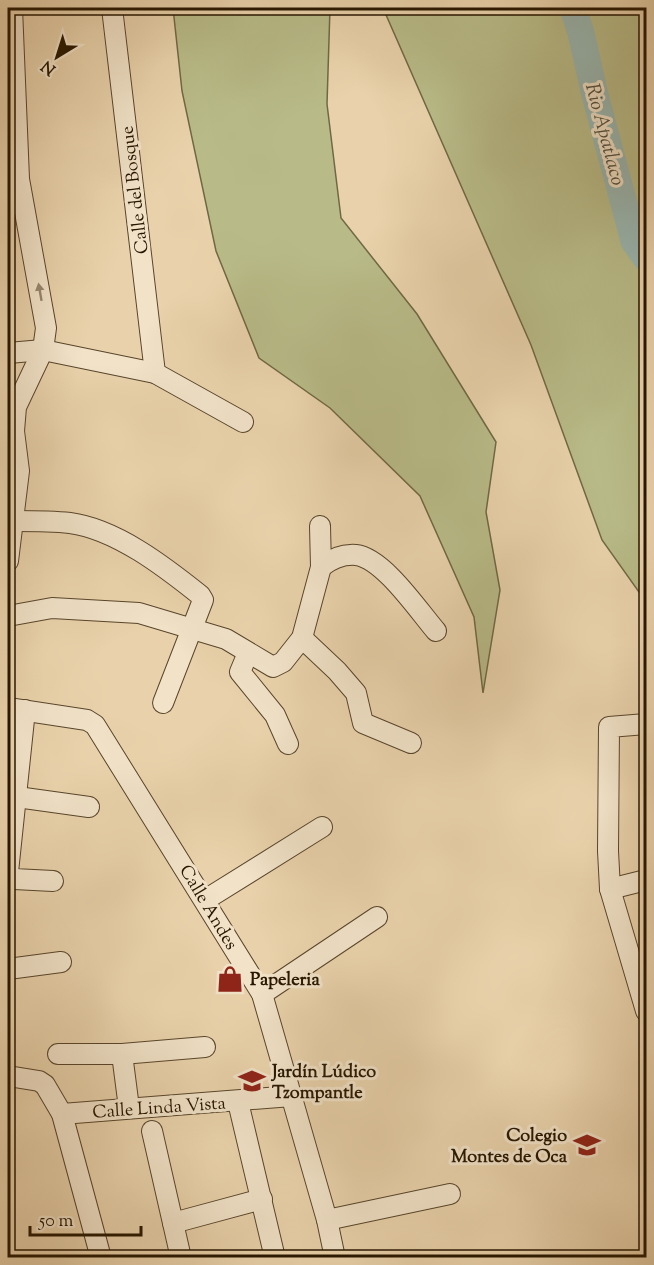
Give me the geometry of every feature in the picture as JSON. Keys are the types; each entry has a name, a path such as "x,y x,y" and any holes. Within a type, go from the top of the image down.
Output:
{"street":[{"path":"8,561 19,471 14,431 16,407 43,350 45,321 19,179 15,32 12,8"},
{"name":"Calle del Bosque","path":"112,8 155,373"},
{"path":"8,353 43,350 155,373 243,422"},
{"path":"14,521 71,523 99,531 156,560 202,597 203,600 163,703"},
{"path":"8,616 52,608 139,613 226,639 273,667 283,662 302,638 321,567 320,526"},
{"path":"321,567 332,558 356,555 380,566 436,631"},
{"path":"302,638 337,671 356,693 363,723 411,743"},
{"path":"248,652 240,672 275,715 288,744"},
{"path":"16,709 14,762 17,797 9,848 10,877 53,881"},
{"name":"Calle Andes","path":"16,709 87,720 95,725 262,994 327,1220 335,1257"},
{"path":"646,724 609,727 608,851 610,889 646,1011"},
{"path":"17,797 89,807"},
{"path":"205,900 322,827"},
{"path":"610,889 646,880"},
{"path":"262,994 377,917"},
{"path":"8,969 61,962"},
{"path":"58,1054 122,1054 205,1047"},
{"path":"122,1054 129,1108"},
{"path":"8,1076 39,1081 45,1085 62,1114 101,1257"},
{"name":"Calle Linda Vista","path":"62,1114 292,1096"},
{"path":"238,1102 275,1257"},
{"path":"152,1131 181,1257"},
{"path":"327,1220 450,1194"},
{"path":"173,1223 262,1199"}],"green space":[{"path":"173,8 330,8 327,104 341,218 417,314 496,442 486,512 500,590 483,693 474,617 420,496 330,408 259,358 216,251 182,91"},
{"path":"383,8 637,8 646,21 646,602 602,540 531,345"}],"waterway":[{"name":"Rio Apatlaco","path":"573,8 634,241 646,258"}],"place":[{"name":"Papeleria","path":"230,979"},
{"name":"Jardín Lúdico Tzompantle","path":"252,1081"},
{"name":"Colegio Montes de Oca","path":"587,1145"}]}
